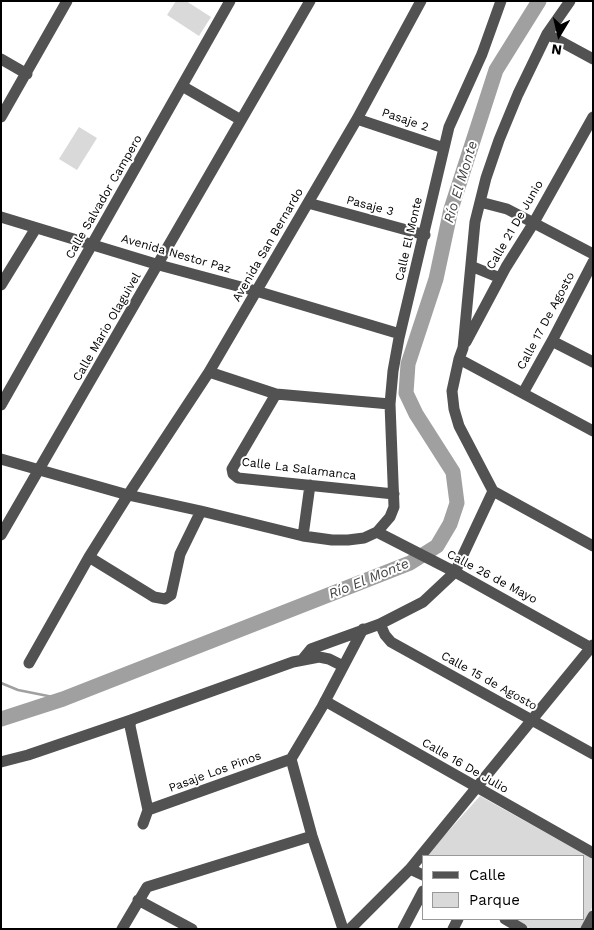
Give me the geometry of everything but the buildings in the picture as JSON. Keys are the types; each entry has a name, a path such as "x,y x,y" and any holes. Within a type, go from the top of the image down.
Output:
{"street":[{"path":"1,117 67,1"},
{"name":"Calle Salvador Campero","path":"1,405 230,1"},
{"name":"Calle Mario Olaguivel","path":"1,535 159,265 310,1"},
{"name":"Avenida San Bernardo","path":"29,663 89,557 209,372 357,119 421,1"},
{"name":"Calle El Monte","path":"394,494 390,404 393,371 400,334 450,127 482,54 501,1"},
{"path":"570,1 547,34 521,87 499,140 480,202 461,353 452,391 454,409 459,426 493,490 593,546"},
{"path":"547,34 593,59"},
{"path":"1,59 27,74"},
{"path":"182,86 241,120"},
{"name":"Calle 21 De Junio","path":"461,353 500,278 533,224 593,117"},
{"name":"Pasaje 2","path":"357,119 444,148"},
{"path":"480,202 507,209 593,254"},
{"name":"Pasaje 3","path":"308,203 424,235"},
{"name":"Avenida Nestor Paz","path":"1,218 400,334"},
{"path":"1,285 36,228"},
{"name":"Calle 17 De Agosto","path":"523,393 593,262"},
{"path":"471,266 500,278"},
{"path":"552,341 593,362"},
{"path":"461,353 523,393 593,431"},
{"path":"209,372 276,394 390,404"},
{"name":"Calle La Salamanca","path":"276,394 232,469 233,474 238,478 394,494"},
{"path":"1,459 128,495 201,510 303,536 332,540 364,538 378,532 390,517 394,507 394,494"},
{"path":"303,536 310,485"},
{"path":"302,660 311,648 380,624 423,602 455,572 493,490"},
{"path":"89,557 154,597 165,598 170,595 180,554 201,510"},
{"name":"Calle 26 de Mayo","path":"378,532 592,647"},
{"name":"Calle 15 de Agosto","path":"380,624 391,642 593,754"},
{"path":"343,929 312,836 291,759 325,701 363,629"},
{"path":"350,929 410,869 592,647"},
{"path":"1,762 47,749 302,660 319,657 329,659 343,666"},
{"name":"Calle 16 De Julio","path":"325,701 593,853"},
{"path":"131,720 130,726 148,810 143,824"},
{"name":"Pasaje Los Pinos","path":"148,810 291,759"},
{"path":"122,929 147,887 312,836"},
{"path":"410,869 422,875"},
{"path":"403,929 422,894"},
{"path":"138,900 192,929"},
{"path":"586,929 593,916"},
{"path":"507,920 522,929"}],"green space":[{"path":"176,1 186,1 211,17 199,36 167,15"},
{"path":"79,127 97,138 77,170 59,159"},
{"path":"480,796 593,859 593,906 581,929 531,929 515,920 584,920 584,855 427,855"}],"waterway":[{"name":"Río El Monte","path":"1,719 63,699 410,563 437,546 450,524 457,503 453,472 416,414 406,393 408,364 436,279 451,209 496,70 539,1"},
{"path":"1,683 18,690 63,699"}]}
